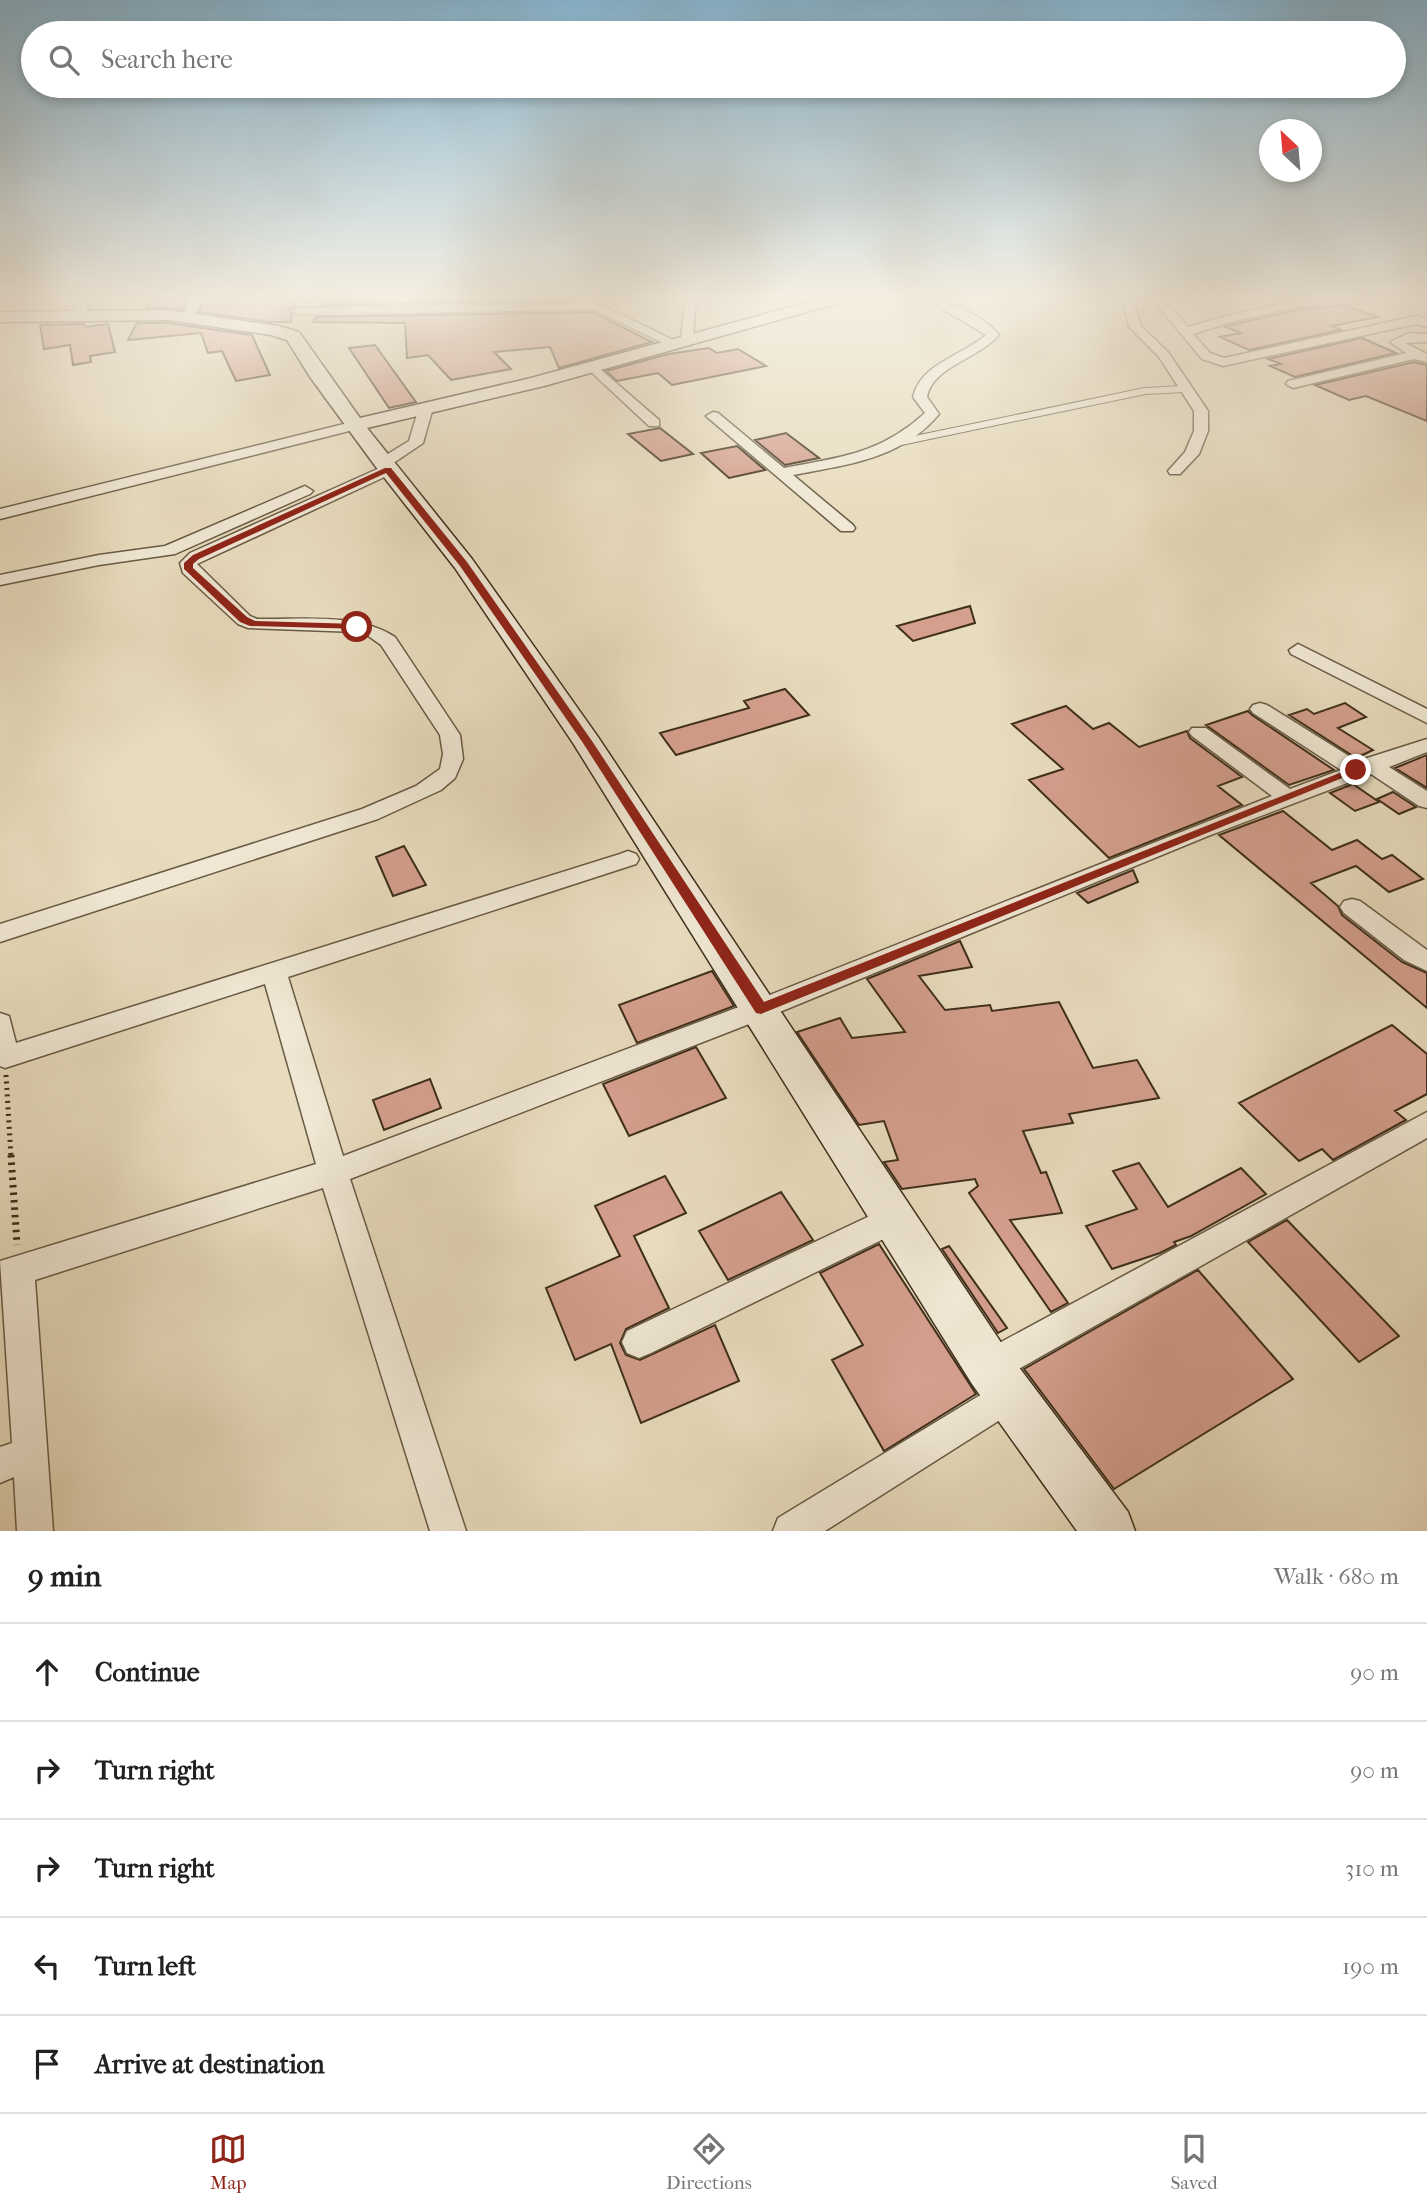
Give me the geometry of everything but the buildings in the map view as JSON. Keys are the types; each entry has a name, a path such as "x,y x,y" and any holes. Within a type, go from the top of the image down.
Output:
{"street":[{"path":"314,370 383,464 464,564 588,743 999,1380 1109,1531"},
{"path":"0,514 356,425 425,411 580,370"},
{"path":"597,370 654,423"},
{"path":"780,473 862,458 907,437 932,414 920,397 924,382 935,370"},
{"path":"1173,370 1201,411 1201,431 1192,454 1175,471"},
{"path":"1293,384 1355,370"},
{"path":"0,933 369,814 423,791 448,773 454,753 450,735 388,642 373,631 357,627 254,624 244,620 189,569 188,563 383,464 416,443 425,411"},
{"path":"713,416 847,528"},
{"path":"0,580 99,559 169,550 383,464"},
{"path":"1298,650 1427,717"},
{"path":"1259,709 1427,801"},
{"path":"1199,733 1287,797"},
{"path":"35,1531 15,1459 9,1273 333,1172 761,1009 1287,797 1427,745"},
{"path":"0,1023 5,1057 628,859"},
{"path":"1352,907 1427,962"},
{"path":"274,972 333,1172 448,1531"},
{"path":"791,1531 999,1380 1427,1124"},
{"path":"639,1342 895,1218"}],"lane":[{"path":"896,443 1145,391 1184,388"}],"path":[{"path":"5,1057 9,1273"}],"route":[{"path":"357,627 254,624 244,620 189,569 188,563 388,470 464,564 588,743 761,1009 1356,770"}]}
